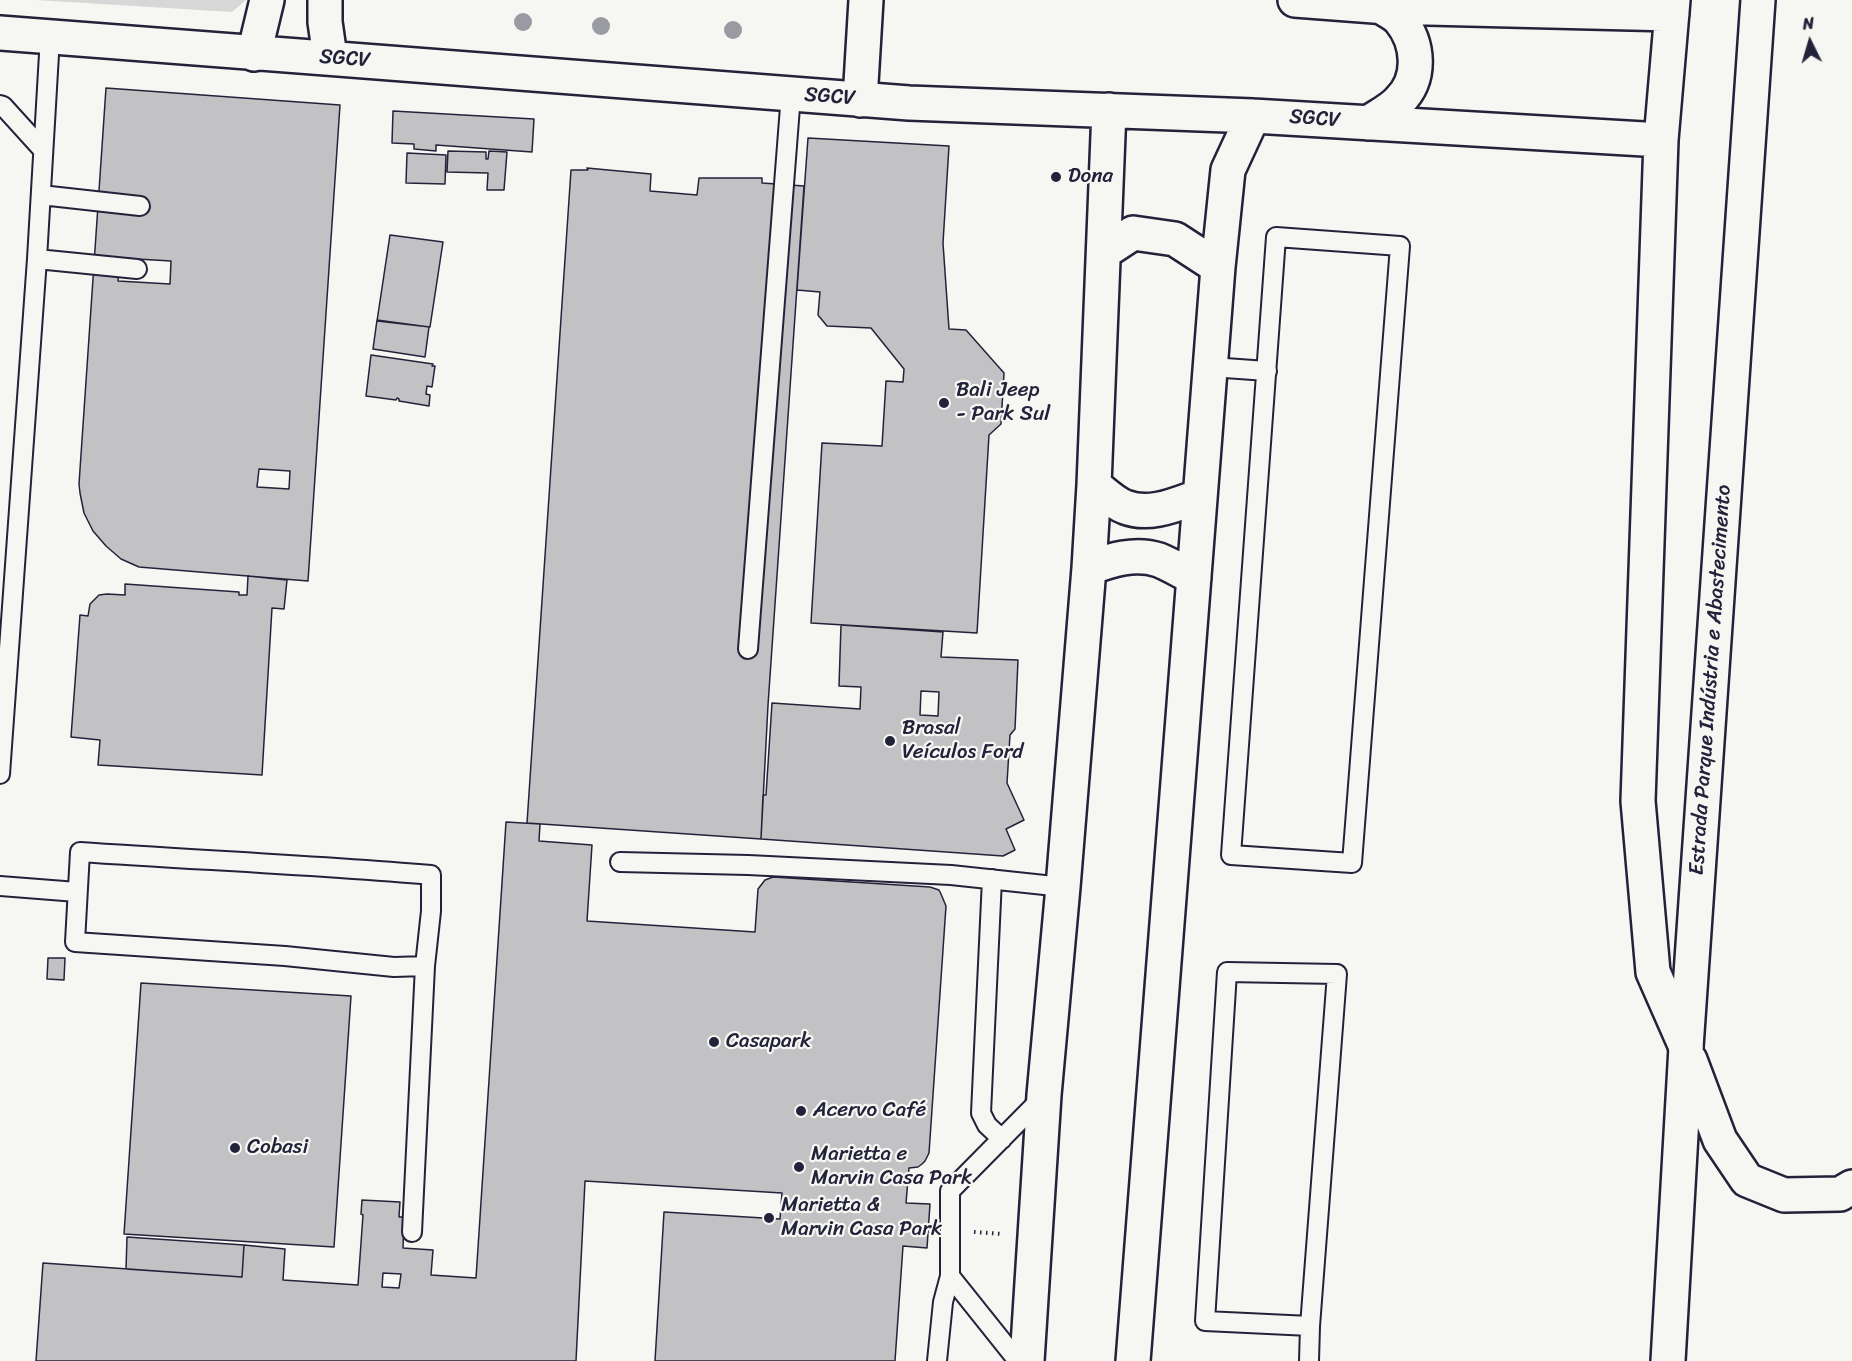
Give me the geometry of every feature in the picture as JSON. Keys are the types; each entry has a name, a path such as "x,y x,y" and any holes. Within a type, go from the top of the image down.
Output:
{"main road":[{"path":"254,54 267,0"},
{"path":"324,0 330,57"},
{"path":"860,100 866,0"},
{"path":"1295,0 1380,6 1672,7 1661,140 1638,801 1653,972 1686,1047 1720,1140 1747,1180 1784,1195 1840,1194 1852,1187"},
{"name":"Estrada Parque Indústria e Abastecimento","path":"1668,1361 1686,1047 1758,0"},
{"path":"1368,123 1399,101 1412,82 1416,58 1412,39 1398,18 1380,6"},
{"name":"SGCV","path":"0,33 860,100 1253,116 1661,140"},
{"path":"1027,1361 1044,1095 1089,568 1109,110"},
{"path":"1133,1361 1144,1243 1218,267 1228,170 1253,116"},
{"path":"1104,252 1133,234 1175,239 1218,267"},
{"path":"1094,485 1125,507 1144,511 1165,508 1200,496"},
{"path":"1089,568 1110,560 1138,556 1160,561 1194,578"}],"lane":[{"path":"0,769 50,37"},
{"path":"748,649 791,94"},
{"path":"0,105 43,150"},
{"path":"40,195 140,206"},
{"path":"1276,237 1400,246 1352,863 1231,855 1267,371 1276,237"},
{"path":"36,259 137,268"},
{"path":"1211,367 1267,371"},
{"path":"412,1232 431,875 80,852 75,942 285,956 394,967 425,966"},
{"path":"620,862 748,865 951,875 1063,887"},
{"path":"992,879 981,1113 987,1125 1002,1139"},
{"path":"0,886 77,892"},
{"path":"1309,1361 1337,974 1227,972 1205,1321 1310,1326"},
{"path":"937,1361 943,1302 950,1276 950,1191 1044,1095"},
{"path":"950,1276 1018,1361"}],"path":[{"path":"950,1230 1035,1236"}],"shaded area":[{"path":"36,0 246,0 232,12"}],"building":[{"path":"106,88 340,105 308,581 139,567 121,559 93,531 84,513 79,484","holes":["120,258 171,261 170,284 118,281","259,469 290,471 289,489 257,487"]},
{"path":"393,111 534,119 532,152 436,145 436,151 414,149 414,144 392,143"},
{"name":"Bali Jeep - Park Sul","path":"808,138 949,146 943,243 949,329 966,330 1004,373 1001,424 989,435 977,633 811,623 822,443 882,446 886,381 903,382 904,369 871,328 827,326 818,315 820,292 797,290"},
{"path":"448,151 486,152 486,159 488,159 489,151 507,152 504,190 487,190 488,173 447,172"},
{"path":"407,153 446,155 445,184 406,183"},
{"path":"587,168 651,174 650,191 697,195 699,178 762,178 762,183 804,186 768,705 761,839 527,823 571,170 588,170"},
{"path":"390,235 443,242 430,327 377,321"},
{"path":"377,320 429,327 425,357 373,349"},
{"path":"371,355 433,364 432,366 435,366 432,387 427,386 426,394 430,395 429,406 399,401 397,398 396,400 366,396"},
{"path":"248,576 287,580 284,609 272,608 262,775 98,765 100,740 71,737 80,615 88,616 90,604 99,595 125,595 125,584 239,592 239,595 247,595"},
{"name":"Brasal Veículos Ford","path":"841,625 943,632 941,657 1018,660 1015,729 1010,735 1007,783 1024,820 1006,829 1015,850 1003,856 761,839 772,703 860,709 861,687 839,686","holes":["921,691 939,692 938,716 920,715"]},
{"name":"Casapark","path":"506,822 540,824 539,841 592,845 587,921 755,932 758,889 765,880 773,877 930,887 939,890 946,906 929,1153 918,1167 909,1168 906,1203 930,1204 927,1248 903,1246 895,1361 655,1361 664,1212 780,1219 782,1193 585,1181 576,1361 36,1361 43,1263 242,1277 244,1245 285,1249 283,1280 358,1285 362,1200 400,1202 399,1217 404,1217 403,1248 433,1250 431,1275 476,1278","holes":["383,1273 401,1274 399,1288 382,1287"]},
{"path":"48,958 65,958 64,980 47,979"},
{"name":"Cobasi","path":"141,983 351,996 334,1247 124,1234"},
{"path":"127,1237 244,1245 242,1277 126,1269"}],"place":[{"name":"Dona","path":"1056,177"},
{"name":"Bali Jeep - Park Sul","path":"944,403"},
{"name":"Brasal Veículos Ford","path":"890,741"},
{"name":"Casapark","path":"714,1042"},
{"name":"Acervo Café","path":"801,1111"},
{"name":"Cobasi","path":"235,1148"},
{"name":"Marietta e Marvin Casa Park","path":"799,1167"},
{"name":"Marietta & Marvin Casa Park","path":"769,1218"}]}
